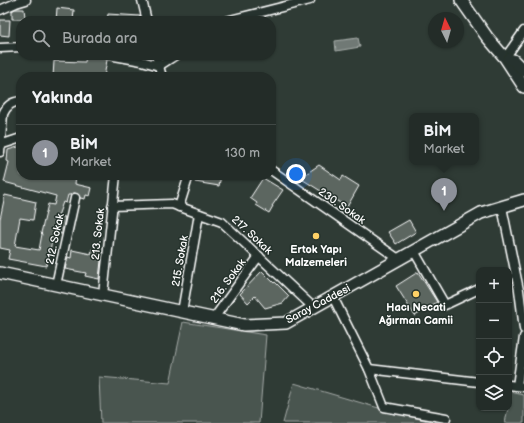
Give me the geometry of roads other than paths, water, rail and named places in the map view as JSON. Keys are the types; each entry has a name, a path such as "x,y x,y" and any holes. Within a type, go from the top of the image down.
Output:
{"main road":[{"path":"461,0 487,37 505,58 524,87"},
{"path":"505,58 513,60 524,71"},
{"name":"Saray Caddesi","path":"0,273 244,325 286,323 481,213 524,200"}],"street":[{"path":"0,10 26,0"},
{"path":"142,0 146,16"},
{"path":"246,16 310,0"},
{"path":"505,58 524,32"},
{"path":"0,48 16,47"},
{"path":"136,60 159,66 168,60"},
{"path":"157,60 161,72"},
{"path":"0,147 4,114 9,105 16,102"},
{"path":"0,147 16,140"},
{"name":"230. Sokak","path":"276,173 400,260"},
{"name":"213. Sokak","path":"103,295 115,180"},
{"path":"179,207 187,180"},
{"name":"212. Sokak","path":"56,285 75,198"},
{"name":"217. Sokak","path":"112,206 172,204 222,222 314,308"},
{"path":"502,207 511,267"},
{"name":"215. Sokak","path":"182,312 199,214"},
{"path":"414,251 445,305 476,291"},
{"name":"216. Sokak","path":"214,318 259,256"},
{"path":"512,274 520,290 524,329"},
{"path":"333,297 369,369 384,407 446,418"},
{"path":"517,386 524,337"},
{"path":"369,369 476,382"}],"place":[{"name":"BİM","path":"444,211"},
{"name":"Ertok Yapı Malzemeleri","path":"316,236"},
{"name":"Hacı Necati Ağırman Camii","path":"416,294"}]}
